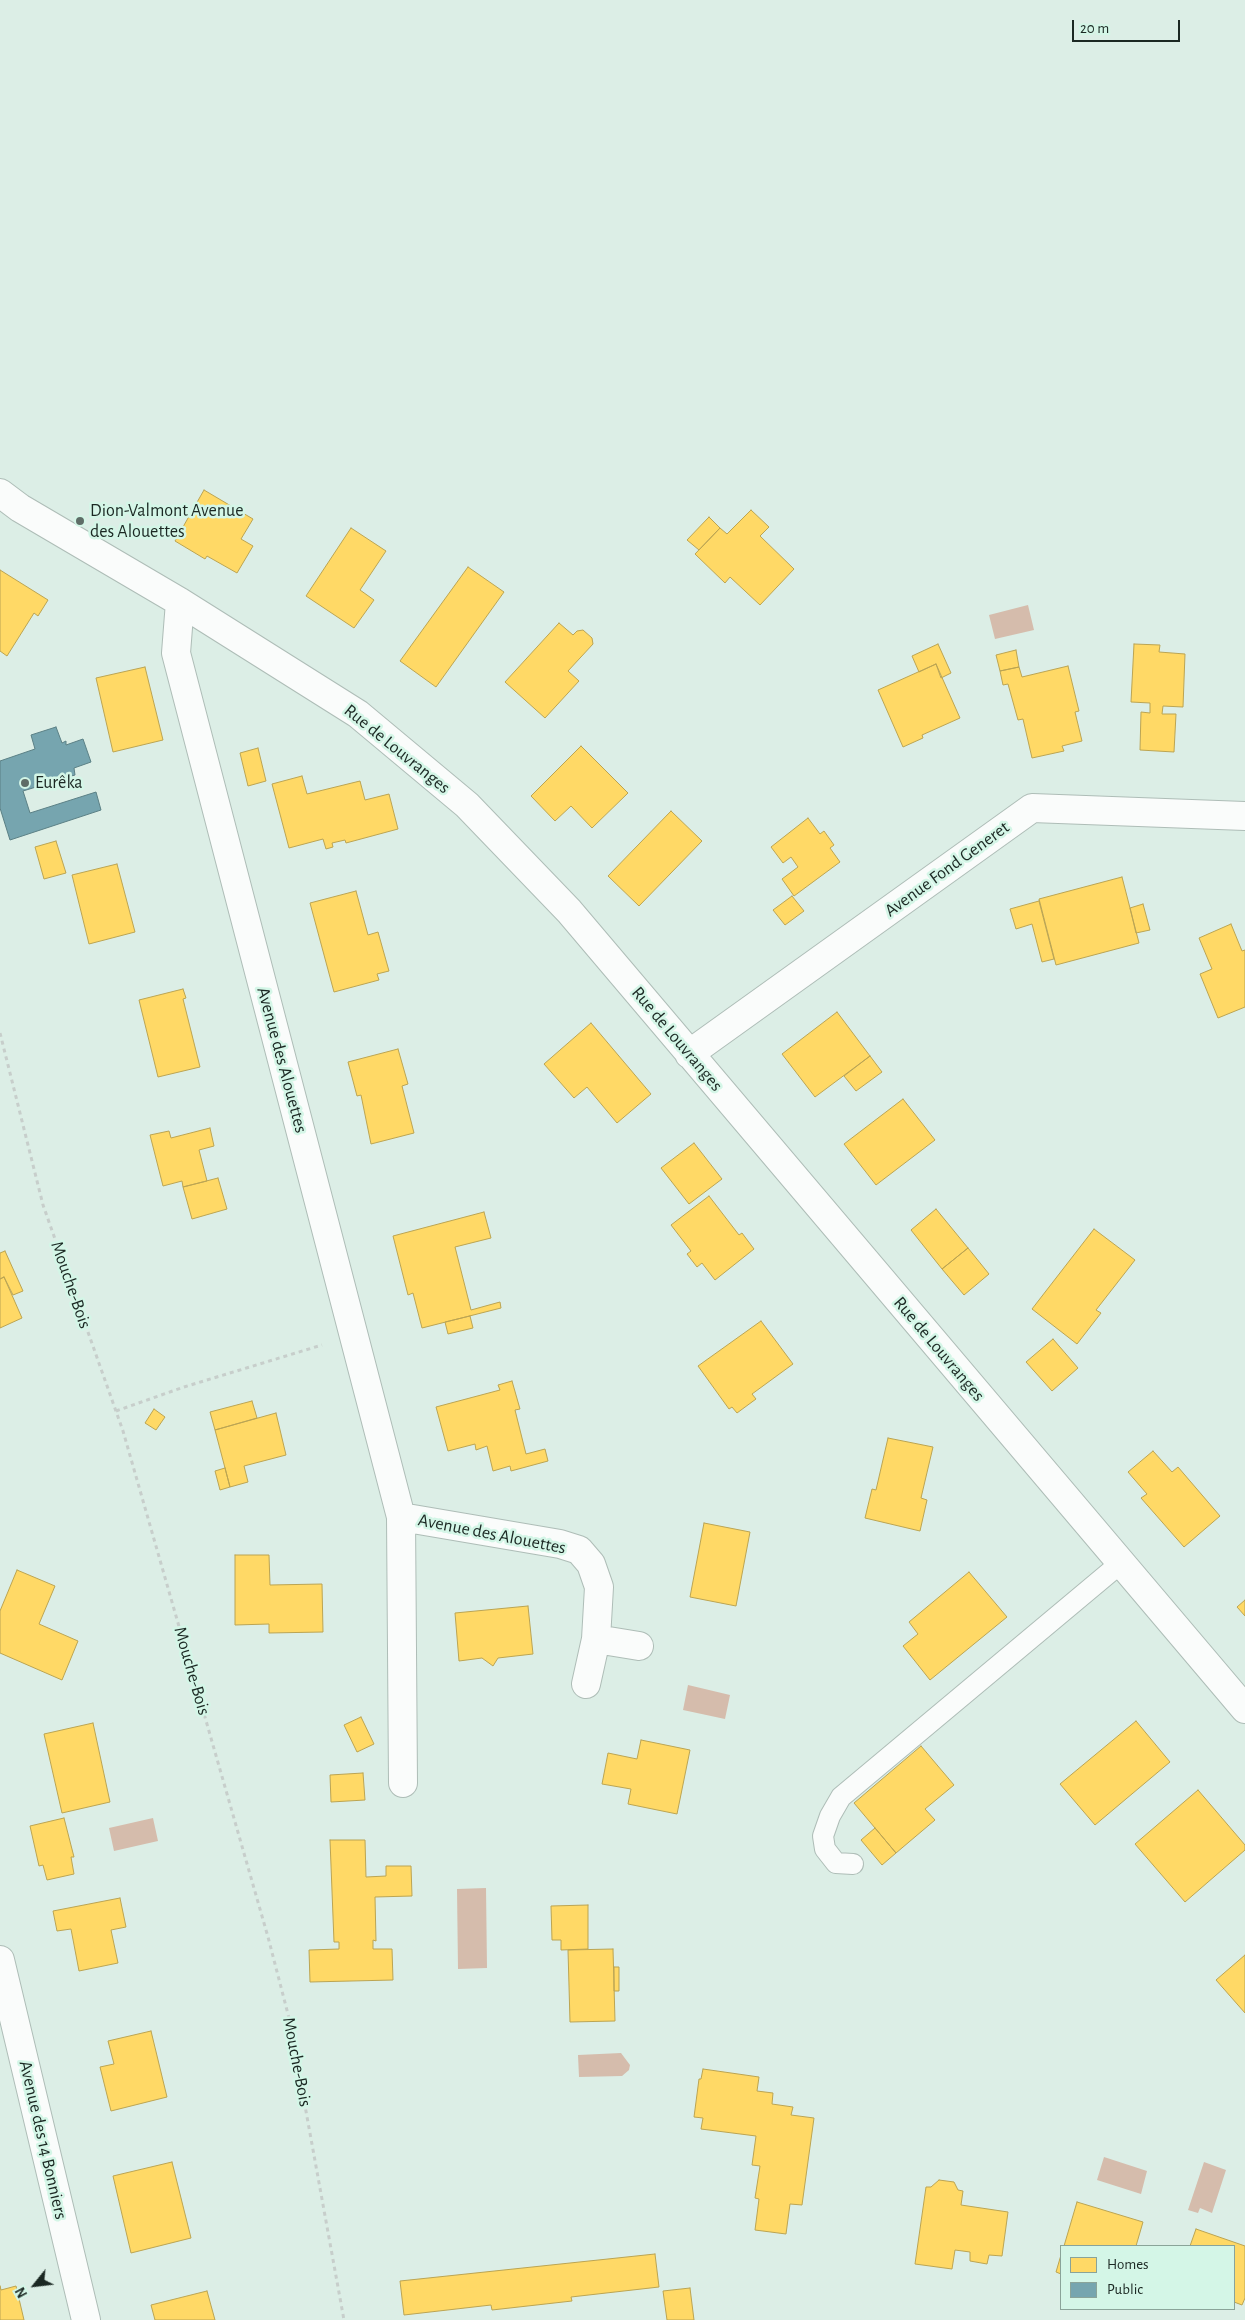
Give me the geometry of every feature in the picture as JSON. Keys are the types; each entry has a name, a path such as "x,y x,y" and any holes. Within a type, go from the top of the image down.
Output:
{"street":[{"name":"Rue de Louvranges","path":"0,493 20,508 180,602 358,714 467,805 569,911 1245,1709"},
{"name":"Avenue des Alouettes","path":"180,602 176,653 400,1517 403,1783"},
{"name":"Avenue Fond Generet","path":"689,1054 1032,808 1245,816"},
{"name":"Avenue des Alouettes","path":"400,1517 560,1544 579,1550 592,1564 599,1587 596,1639 586,1684"},
{"path":"596,1639 638,1646"},
{"name":"Avenue des 14 Bonniers","path":"0,1960 86,2320"}],"lane":[{"path":"854,1864 836,1863 825,1849 823,1836 830,1816 841,1796 1122,1562"}],"path":[{"name":"Mouche-Bois","path":"0,1033 43,1205 116,1411 278,1973 289,2018 314,2145 344,2320"},
{"path":"116,1411 202,1382 354,1336"}],"shaded area":[{"path":"1028,605 1034,630 995,639 989,615"},
{"path":"688,1685 730,1695 725,1719 683,1710"},
{"path":"153,1818 158,1841 114,1851 109,1828"},
{"path":"486,1888 487,1968 458,1969 457,1889"},
{"path":"621,2053 630,2065 629,2070 622,2076 579,2077 578,2055"},
{"path":"1104,2157 1147,2171 1141,2194 1097,2180"},
{"path":"1204,2162 1226,2170 1212,2213 1200,2208 1198,2213 1188,2210"}],"building: Homes":[{"path":"204,490 253,519 241,539 253,546 237,573 207,556 205,559 175,541"},
{"path":"751,510 769,527 760,536 794,569 760,605 730,577 725,583 695,554 720,528 727,534"},
{"path":"709,517 720,528 699,550 687,540"},
{"path":"351,528 386,551 360,590 374,600 354,628 306,596"},
{"path":"468,567 504,592 436,687 400,661"},
{"path":"0,570 48,600 38,616 34,613 7,656 0,651"},
{"path":"559,623 573,635 577,631 583,630 592,638 593,644 568,671 579,681 545,718 505,682"},
{"path":"938,644 951,673 941,678 936,664 919,672 912,656"},
{"path":"1134,644 1160,645 1159,652 1185,654 1183,707 1163,706 1162,714 1176,714 1174,752 1140,750 1141,712 1150,713 1150,703 1131,702"},
{"path":"1016,650 1019,667 1000,671 996,655"},
{"path":"936,664 960,718 922,735 923,738 903,747 878,690"},
{"path":"1068,666 1079,711 1075,712 1082,741 1062,746 1064,751 1032,758 1023,719 1018,720 1008,684 1003,685 1000,671 1019,667 1022,677"},
{"path":"145,667 163,740 113,752 96,678"},
{"path":"581,746 628,793 592,828 571,806 555,821 531,796"},
{"path":"258,748 266,781 248,786 240,753"},
{"path":"302,776 307,794 360,781 365,800 389,794 398,829 346,843 345,840 332,843 333,847 326,849 323,839 289,848 272,784"},
{"path":"671,811 702,841 639,906 608,876"},
{"path":"808,818 820,834 824,831 834,845 830,848 840,862 794,896 782,879 798,867 791,857 783,863 771,847"},
{"path":"56,841 66,873 44,879 35,847"},
{"path":"117,864 135,932 89,944 72,875"},
{"path":"1122,877 1139,943 1056,965 1039,899"},
{"path":"356,891 368,935 378,932 389,971 377,974 379,980 334,992 310,903"},
{"path":"792,896 804,911 785,925 773,910"},
{"path":"1039,901 1054,959 1042,962 1032,924 1016,929 1010,909"},
{"path":"1143,904 1150,930 1136,933 1130,908"},
{"path":"1231,924 1242,951 1245,950 1245,1007 1218,1018 1200,974 1212,969 1199,938"},
{"path":"183,989 186,998 183,999 200,1067 158,1077 139,1000"},
{"path":"837,1012 870,1056 815,1097 782,1054"},
{"path":"591,1023 651,1094 617,1123 587,1087 574,1098 544,1064"},
{"path":"398,1049 408,1084 402,1086 414,1133 371,1144 361,1095 357,1096 348,1062"},
{"path":"870,1056 882,1072 856,1091 844,1076"},
{"path":"903,1099 935,1140 876,1185 844,1144"},
{"path":"210,1128 214,1146 199,1150 207,1181 183,1187 182,1181 163,1186 150,1135 169,1131 171,1138"},
{"path":"694,1143 722,1179 689,1204 661,1168"},
{"path":"218,1178 227,1209 192,1219 183,1187"},
{"path":"709,1196 739,1235 742,1233 754,1249 715,1280 702,1263 697,1267 687,1254 691,1251 671,1225"},
{"path":"936,1209 968,1248 942,1269 911,1230"},
{"path":"484,1212 491,1238 455,1247 471,1310 500,1302 501,1308 422,1328 413,1293 408,1295 393,1236"},
{"path":"1094,1229 1135,1260 1096,1310 1101,1313 1077,1344 1032,1309"},
{"path":"968,1248 989,1274 964,1295 942,1269"},
{"path":"5,1251 23,1291 13,1295 4,1277 0,1279 0,1253"},
{"path":"4,1277 22,1318 0,1328 0,1279"},
{"path":"470,1316 473,1328 448,1334 445,1322"},
{"path":"761,1321 793,1364 752,1394 756,1399 737,1413 732,1407 729,1409 698,1366"},
{"path":"1053,1339 1078,1368 1052,1391 1026,1362"},
{"path":"512,1381 520,1409 515,1410 526,1454 545,1449 548,1461 511,1471 510,1466 493,1471 487,1446 476,1450 475,1444 448,1451 436,1407 500,1390 498,1385"},
{"path":"252,1401 257,1418 215,1430 210,1412"},
{"path":"154,1409 165,1417 156,1430 145,1423"},
{"path":"276,1413 286,1455 244,1466 248,1482 230,1487 215,1430"},
{"path":"888,1438 933,1447 921,1498 927,1500 920,1531 865,1518 872,1489 876,1490"},
{"path":"1153,1451 1172,1472 1178,1467 1220,1516 1184,1547 1141,1498 1147,1494 1128,1472"},
{"path":"225,1468 230,1487 220,1490 215,1471"},
{"path":"704,1523 750,1532 736,1606 690,1597"},
{"path":"235,1555 269,1555 270,1585 322,1584 323,1632 269,1633 269,1624 235,1625"},
{"path":"17,1570 55,1586 39,1624 78,1641 62,1680 0,1653 0,1611"},
{"path":"969,1572 1007,1617 930,1680 903,1646 918,1634 909,1622"},
{"path":"1245,1600 1245,1616 1237,1607"},
{"path":"528,1606 533,1654 498,1658 493,1666 482,1658 459,1661 455,1613"},
{"path":"361,1717 374,1744 357,1752 344,1725"},
{"path":"1136,1721 1170,1762 1095,1825 1060,1784"},
{"path":"93,1723 110,1802 62,1813 44,1734"},
{"path":"641,1740 690,1750 677,1814 628,1804 631,1789 602,1784 608,1753 637,1759"},
{"path":"921,1746 954,1785 925,1809 935,1820 896,1853 854,1803"},
{"path":"363,1773 365,1800 331,1802 330,1775"},
{"path":"1198,1790 1245,1845 1245,1850 1185,1902 1135,1844"},
{"path":"64,1818 74,1857 71,1857 74,1874 47,1880 43,1865 39,1866 30,1826"},
{"path":"875,1828 896,1853 882,1865 861,1840"},
{"path":"330,1840 365,1840 366,1877 386,1876 386,1866 411,1866 412,1896 375,1897 376,1941 373,1940 373,1949 392,1949 393,1980 310,1982 309,1950 339,1949 339,1942 334,1942"},
{"path":"120,1898 126,1927 111,1930 118,1963 79,1971 71,1929 57,1931 53,1911"},
{"path":"588,1905 588,1949 561,1950 561,1940 552,1940 551,1906"},
{"path":"613,1949 615,2021 570,2022 568,1950"},
{"path":"1245,1955 1245,2013 1216,1980"},
{"path":"614,1967 619,1967 619,1991 614,1991"},
{"path":"151,2031 167,2097 111,2111 100,2067 114,2064 108,2041"},
{"path":"703,2069 759,2077 757,2091 773,2093 772,2104 793,2107 791,2115 814,2118 802,2205 790,2204 786,2234 755,2230 759,2199 755,2198 760,2166 752,2165 756,2136 701,2129 703,2118 694,2117 699,2079 701,2079"},
{"path":"172,2162 191,2238 131,2253 113,2176"},
{"path":"939,2180 954,2182 958,2190 963,2191 961,2205 1008,2212 1002,2256 989,2255 987,2264 970,2261 970,2252 955,2250 952,2269 915,2264 926,2187 931,2187"},
{"path":"1077,2202 1143,2222 1136,2245 1064,2245"},
{"path":"1196,2229 1245,2246 1245,2298 1242,2305 1235,2302 1235,2245 1190,2245"},
{"path":"655,2254 659,2287 571,2297 572,2301 492,2310 491,2305 404,2315 400,2281"},
{"path":"1060,2258 1060,2274 1056,2272"},
{"path":"0,2286 1,2290 16,2286 24,2320 0,2320"},
{"path":"690,2288 694,2320 667,2320 663,2291"},
{"path":"207,2291 215,2320 155,2320 151,2305"}],"building: Public":[{"name":"Eurêka","path":"56,727 62,743 66,741 66,745 83,739 91,762 74,768 75,775 23,791 30,813 96,792 101,810 10,840 0,808 0,761 35,749 31,735"}],"place":[{"name":"Dion-Valmont Avenue des Alouettes","path":"80,521"},
{"name":"Eurêka","path":"25,783"}]}
